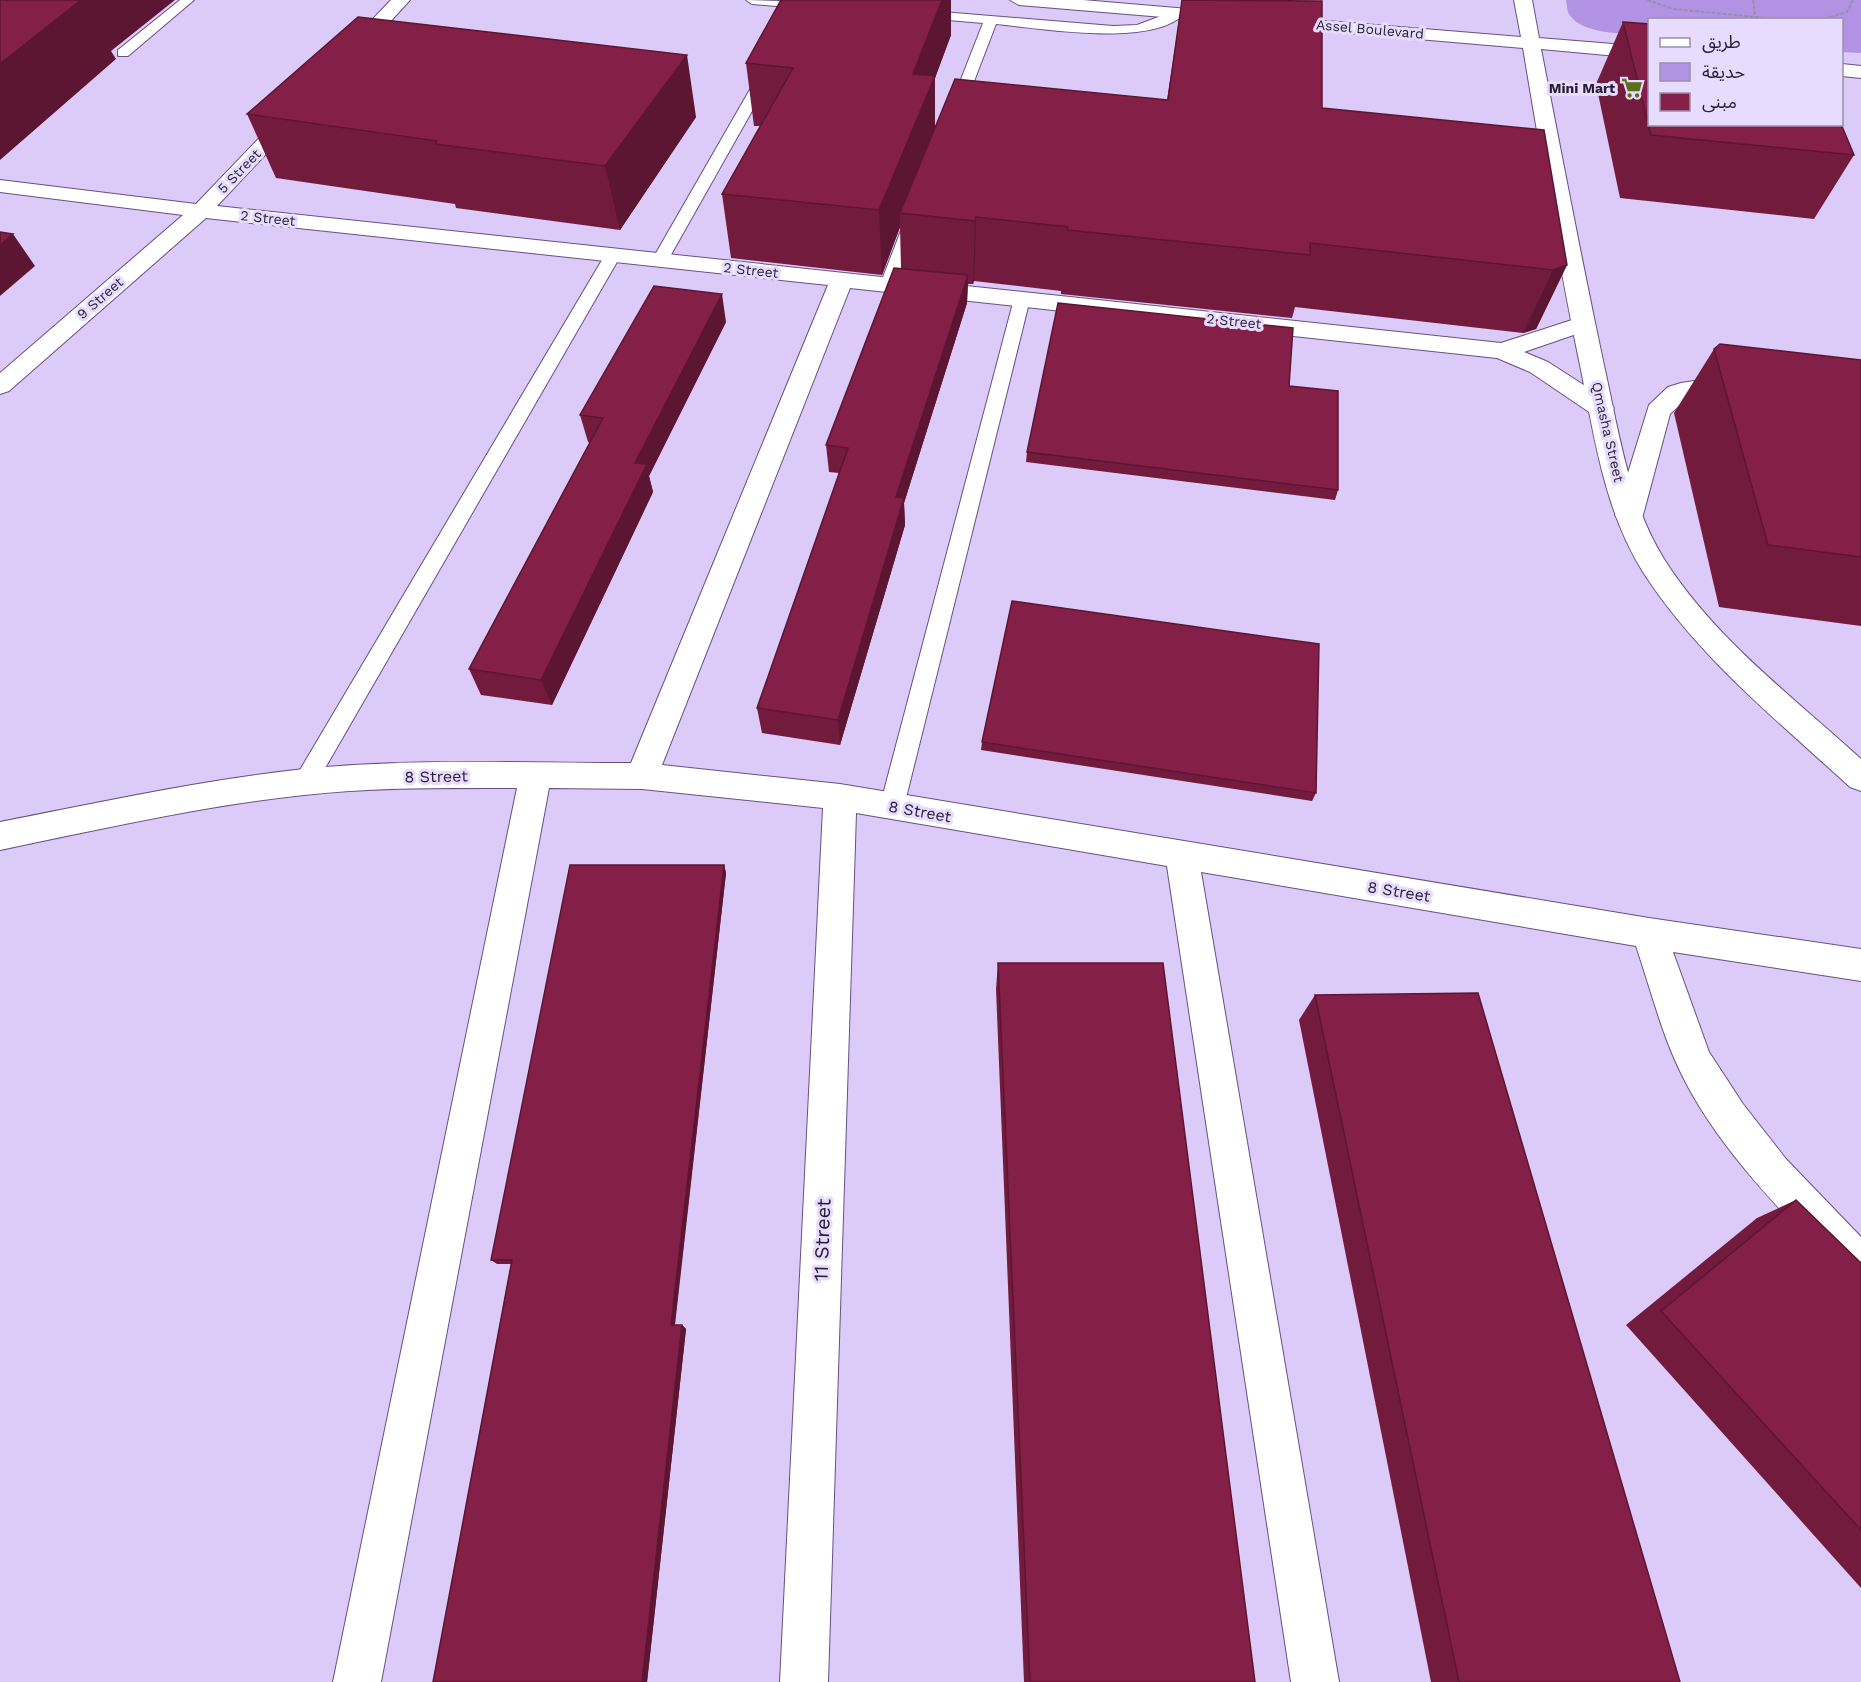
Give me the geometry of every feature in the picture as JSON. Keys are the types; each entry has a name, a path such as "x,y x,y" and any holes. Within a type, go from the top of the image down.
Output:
{"street":[{"path":"337,68 401,0"},
{"path":"1019,0 1235,18"},
{"name":"Qmasha Street","path":"1523,0 1583,324 1601,408 1629,515 1654,564 1692,616 1743,668 1861,778"},
{"name":"Assel Boulevard","path":"1258,20 1648,53"},
{"path":"1843,70 1861,72"},
{"name":"5 Street","path":"201,211 305,101"},
{"name":"2 Street","path":"0,186 201,211 1502,351 1539,367 1601,408"},
{"name":"9 Street","path":"0,386 201,211"},
{"path":"642,776 842,280"},
{"name":"2 Street","path":"1502,351 1583,324"},
{"path":"1629,515 1654,422 1666,401 1684,391 1707,384 1756,385"},
{"name":"8 Street","path":"0,836 169,801 305,782 422,775 642,776 840,797 1649,933 1852,956"},
{"path":"357,1682 536,775"},
{"name":"11 Street","path":"804,1682 840,797"},
{"path":"1182,855 1315,1682"},
{"path":"1649,933 1694,1061 1772,1173 1861,1266"}],"lane":[{"path":"123,53 188,0"},
{"path":"752,0 802,10 828,7"},
{"path":"911,11 991,20 1126,30 1151,25 1177,14"},
{"path":"952,120 991,20"},
{"path":"660,260 776,56"},
{"path":"888,285 918,208"},
{"path":"305,782 614,255"},
{"path":"892,806 1022,299"}],"path":[{"path":"1647,0 1674,9 1765,18"},
{"path":"1753,0 1755,17"},
{"path":"1826,18 1847,12 1853,0"}],"green space":[{"path":"1566,0 1861,0 1861,53 1843,52 1843,18 1648,18 1648,35 1595,30 1576,21 1568,13"}],"building":[{"path":"0,0 81,0 0,64"},
{"path":"781,0 942,0 913,74 935,76 879,210 722,194 793,68 746,63"},
{"path":"1182,0 1322,1 1322,108 1544,130 1567,265 1553,270 1310,243 1310,255 1067,230 1068,227 976,217 975,221 900,213 955,79 1168,100"},
{"path":"358,17 687,55 605,166 435,144 437,141 247,114"},
{"path":"1623,22 1648,24 1648,123"},
{"path":"1649,126 1842,126 1854,155 1651,135"},
{"path":"0,232 13,234 0,245"},
{"path":"894,268 968,275 896,497 904,498 838,720 757,708 848,448 826,445"},
{"path":"654,286 722,294 635,463 647,464 541,680 469,669 603,418 580,415"},
{"path":"1058,303 1293,328 1289,386 1338,391 1338,490 1027,452"},
{"path":"1720,344 1861,360 1861,557 1768,545 1714,349"},
{"path":"1012,601 1319,644 1316,793 982,742"},
{"path":"570,865 724,865 671,1325 682,1325 642,1682 433,1682 512,1260 491,1260"},
{"path":"998,963 1163,963 1255,1682 1030,1682"},
{"path":"1478,993 1680,1682 1459,1682 1315,995"},
{"path":"1796,1200 1861,1263 1861,1530 1661,1311"}],"place":[{"name":"Mini Mart","path":"1632,88"}]}
